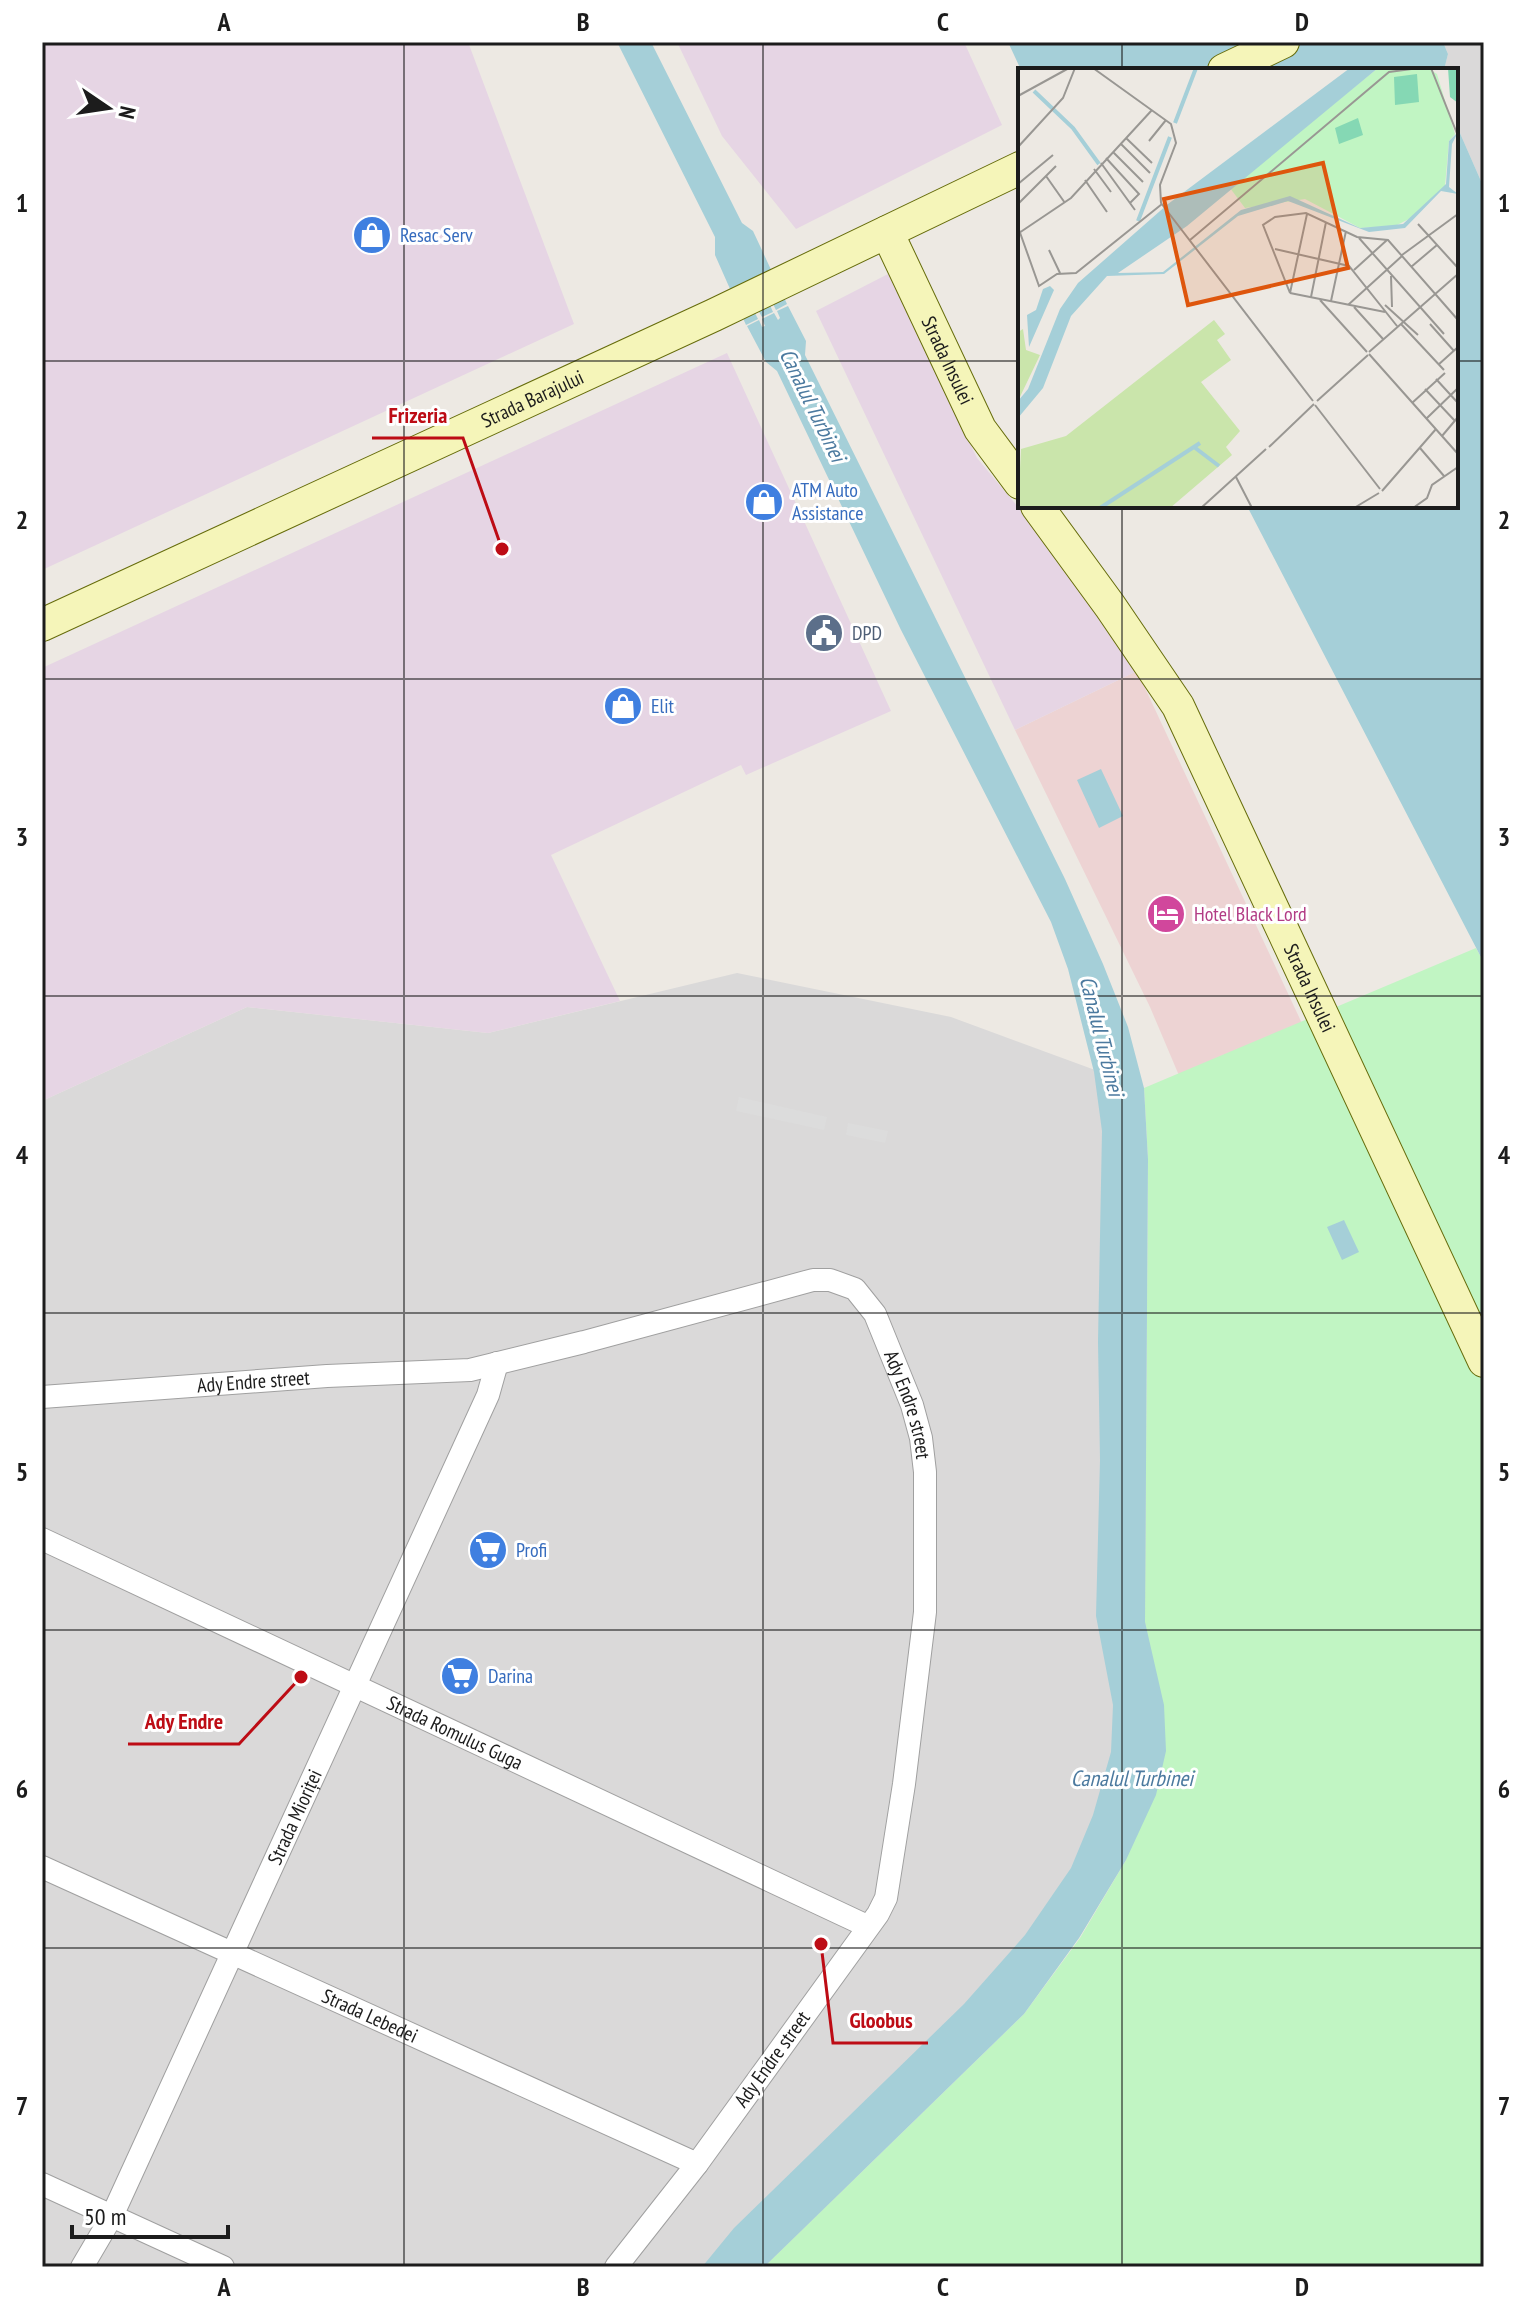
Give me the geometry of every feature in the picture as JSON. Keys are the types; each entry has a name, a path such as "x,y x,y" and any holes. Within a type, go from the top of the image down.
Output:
{"street":[{"path":"1228,68 1283,42"},
{"name":"Strada Barajului","path":"42,625 718,313 1012,172"},
{"name":"Strada Insulei","path":"887,232 980,429 1018,480"},
{"name":"Strada Insulei","path":"1038,508 1178,706 1484,1361"},
{"name":"Ady Endre street","path":"42,1397 327,1376 470,1370 813,1280 830,1280 855,1289 870,1306 904,1384 921,1438 925,1472 925,1612 884,1905 697,2164 616,2267"},
{"name":"Strada Mioriței","path":"82,2267 112,2216 232,1955 488,1395 497,1363"},
{"name":"Strada Romulus Guga","path":"42,1539 867,1926"},
{"name":"Strada Lebedei","path":"42,1867 697,2164"},
{"path":"42,2184 223,2267"}],"shaded area":[{"path":"42,42 468,42 574,324 42,570"},
{"path":"677,42 964,42 1002,125 796,229 722,136"},
{"path":"1443,42 1484,42 1484,188 1458,129 1458,68 1444,68 1448,54"},
{"path":"888,274 977,458 1029,520 1137,671 1015,730 816,311"},
{"path":"727,353 891,711 746,775 741,765 551,855 620,1001 488,1033 247,1007 42,1101 42,668"},
{"path":"1137,671 1306,1032 1186,1092 1150,1007 1015,730"},
{"path":"737,973 951,1017 1144,1088 1146,1556 1152,1656 1126,1860 1079,1938 834,2201 764,2267 42,2267 42,1101 247,1007 488,1033"},
{"path":"739,1097 827,1117 824,1130 736,1111"},
{"path":"848,1123 888,1131 885,1143 846,1135"}],"green space":[{"path":"1476,948 1484,963 1484,2267 764,2267 1024,2014 1080,1938 1126,1860 1152,1656 1145,1622 1148,1159 1144,1088"}],"water":[{"path":"617,42 651,42 742,223 753,231 787,304 776,310 772,302 769,303 773,312 762,317 758,310 754,311 758,319 746,325 715,255 715,237"},
{"path":"1008,42 1443,42 1448,54 1444,68 1020,68"},
{"path":"1458,129 1484,188 1484,963 1248,508 1458,508"},
{"name":"Canalul Turbinei","path":"788,306 806,341 805,355 1065,879 1128,1027 1144,1088 1148,1159 1145,1622 1164,1705 1166,1751 1156,1795 1126,1860 1079,1938 1024,2014 764,2267 702,2267 734,2228 964,2004 1025,1935 1071,1868 1093,1815 1111,1752 1113,1705 1096,1616 1102,1131 1094,1072 1068,969 1051,922 901,630 777,371 766,362 747,326 759,320 762,327 765,326 762,319 774,313 778,320 777,311"},
{"path":"1101,769 1123,816 1099,828 1077,780"},
{"path":"1344,1220 1359,1252 1342,1260 1327,1227"}],"place":[{"name":"Resac Serv","path":"372,235"},
{"name":"ATM Auto Assistance","path":"764,502"},
{"name":"Frizeria","path":"502,549"},
{"name":"DPD","path":"824,633"},
{"name":"Elit","path":"623,706"},
{"name":"Hotel Black Lord","path":"1166,914"},
{"name":"Profi","path":"488,1550"},
{"name":"Darina","path":"460,1676"},
{"name":"Ady Endre","path":"301,1677"},
{"name":"Gloobus","path":"821,1944"}]}
